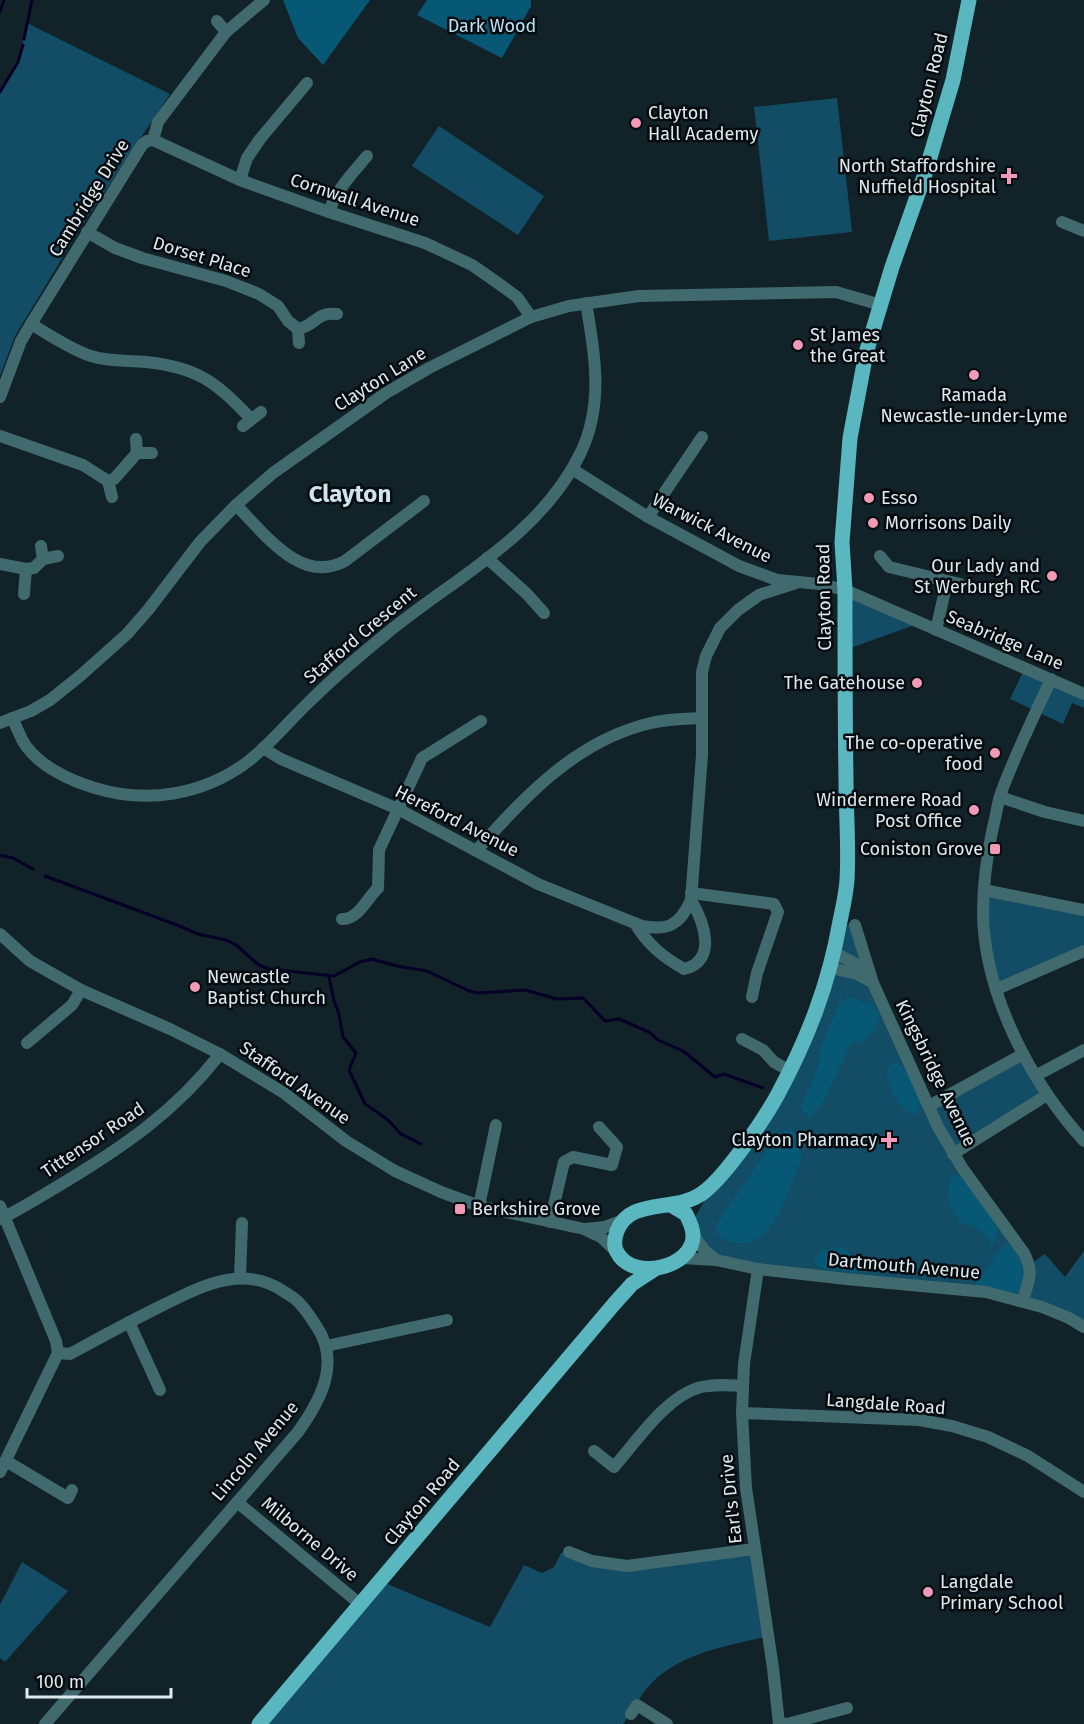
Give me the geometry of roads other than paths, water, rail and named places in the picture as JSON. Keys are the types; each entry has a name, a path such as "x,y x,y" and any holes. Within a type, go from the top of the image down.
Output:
{"main road":[{"name":"Clayton Road","path":"692,1230 717,1179 771,1107 790,1071 812,1024 833,960 847,881 845,590 842,542 851,427 866,353 880,305 925,174 953,80 969,0"},
{"name":"Clayton Road","path":"671,1205 696,1198 717,1179"},
{"path":"671,1205 686,1214 692,1230 690,1249 682,1258 655,1269 634,1267 618,1253 616,1235 624,1220 629,1214 650,1206 671,1205"},
{"name":"Clayton Road","path":"614,1304 622,1283 618,1253"},
{"name":"Clayton Road","path":"259,1724 614,1304 632,1284 655,1269"}],"street":[{"name":"Cambridge Drive","path":"0,397 21,341 142,145 153,140 158,122 226,32 264,0"},
{"path":"217,21 226,32"},
{"path":"240,180 247,158 260,139 308,84"},
{"name":"Cornwall Avenue","path":"153,140 240,180 425,243 472,265 517,297 531,317"},
{"path":"329,212 333,199 341,187 369,156"},
{"path":"1062,222 1084,231"},
{"name":"Dorset Place","path":"87,232 115,248 142,258 226,281 259,294 278,306 288,321 298,329"},
{"name":"Clayton Lane","path":"0,723 32,711 50,700 127,634 200,542 236,505 273,473 386,393 438,363 531,317 558,308 639,296 836,292 880,305"},
{"path":"322,315 324,302"},
{"name":"Stafford Crescent","path":"12,718 28,748 51,768 85,785 120,794 162,796 195,790 228,775 246,763 353,662 431,599 521,532 541,513 558,491 572,469 587,436 597,386 596,360 586,303"},
{"path":"298,343 298,329 307,327 322,315 337,314"},
{"path":"31,324 91,356 120,362 145,362 171,366 194,373 216,384 252,419"},
{"path":"0,436 83,465 108,481 112,497"},
{"path":"648,517 702,437"},
{"path":"108,481 114,479 137,453 136,439"},
{"path":"137,453 152,453"},
{"name":"Warwick Avenue","path":"572,469 648,517 702,547 759,574 796,583 820,584 845,590"},
{"path":"236,505 294,560 321,569 336,566 345,561 424,501"},
{"path":"41,546 43,559"},
{"path":"0,564 26,569 34,568 43,559 58,556"},
{"path":"880,556 889,567 960,584"},
{"path":"487,558 527,594 544,613"},
{"path":"24,594 26,569"},
{"path":"759,574 759,595"},
{"path":"936,630 947,582"},
{"path":"635,923 644,938 667,959 684,969 701,962 706,951 698,912 691,896 702,755 702,672 711,643 720,628 738,609 759,595 796,583"},
{"name":"Seabridge Lane","path":"845,590 1084,694"},
{"path":"1051,679 1000,797 986,855 984,936 997,989 1023,1054 1065,1121 1084,1141"},
{"path":"477,850 511,812 541,784 571,759 595,744 617,733 652,722 701,718"},
{"path":"342,919 357,914 366,899 378,888 379,850 422,758 481,721"},
{"name":"Hereford Avenue","path":"263,748 281,759 398,809 538,884 635,923 656,929 668,926 678,921 686,911 691,896"},
{"path":"1000,797 1045,812 1084,821"},
{"path":"984,890 1084,910"},
{"path":"691,896 774,904 777,912 757,973 752,997"},
{"name":"Kingsbridge Avenue","path":"855,926 873,983 938,1126 953,1154 1024,1253 1031,1271 1023,1300"},
{"name":"Stafford Avenue","path":"0,934 30,961 81,990 220,1054 284,1093 346,1141 395,1171 479,1206 584,1229 601,1237 618,1253"},
{"path":"997,989 1084,951"},
{"name":"Kingsbridge Avenue","path":"833,960 860,966 873,983"},
{"path":"27,1043 72,1005 81,990"},
{"path":"742,1039 763,1050 774,1062 790,1071"},
{"path":"1036,1076 1084,1050"},
{"name":"Tittensor Road","path":"2,1213 132,1140 174,1106 220,1054"},
{"path":"929,1106 1023,1054"},
{"path":"953,1154 1047,1095"},
{"path":"479,1206 496,1125"},
{"path":"550,1222 564,1162 573,1158 612,1165 617,1147 599,1127"},
{"path":"2,1213 56,1341 58,1353 3,1467 68,1498 72,1490"},
{"name":"Stafford Avenue","path":"584,1229 605,1227 624,1220"},
{"path":"240,1278 242,1223"},
{"path":"692,1230 704,1250 716,1260"},
{"name":"Dartmouth Avenue","path":"682,1258 716,1260 758,1269 846,1280 987,1292 1023,1300 1069,1318 1084,1327"},
{"name":"Earl's Drive","path":"758,1269 743,1386 742,1413 746,1488 772,1657 779,1723"},
{"name":"Lincoln Avenue","path":"45,1724 298,1432 315,1407 325,1382 327,1368 326,1346 319,1330 301,1303 273,1285 240,1278 201,1286 70,1354 58,1353"},
{"path":"326,1346 447,1320"},
{"path":"129,1322 160,1390"},
{"path":"594,1450 617,1471 677,1398 701,1387 743,1386"},
{"name":"Langdale Road","path":"742,1413 919,1420 952,1426 988,1437 1028,1456 1084,1492"},
{"name":"Milborne Drive","path":"237,1502 360,1604"},
{"path":"569,1552 592,1561 627,1566 754,1549"},
{"path":"631,1714 636,1705 667,1724"},
{"path":"779,1723 787,1724 847,1708"}],"waterway":[{"path":"0,12 4,0"},
{"path":"24,39 32,0"},
{"path":"0,92 18,62 23,45"},
{"path":"0,855 13,858 33,869"},
{"path":"45,876 198,934 226,940 236,945 259,965 269,969 334,976 360,962 372,959 427,971 478,993 525,990 557,999 583,998 605,1021 619,1019 649,1032 658,1040 683,1051 715,1077 724,1074 763,1088"},
{"path":"329,977 343,1037 356,1053 349,1070 365,1104 387,1119 401,1134 421,1144"}],"place":[{"name":"Clayton Hall Academy","path":"636,123"},
{"name":"North Staffordshire Nuffield Hospital","path":"1009,176"},
{"name":"St James the Great","path":"798,345"},
{"name":"Ramada Newcastle-under-Lyme","path":"974,375"},
{"name":"Esso","path":"869,498"},
{"name":"Morrisons Daily","path":"873,523"},
{"name":"Our Lady and St Werburgh RC","path":"1052,576"},
{"name":"The Gatehouse","path":"917,683"},
{"name":"The co-operative food","path":"995,753"},
{"name":"Windermere Road Post Office","path":"974,810"},
{"name":"Coniston Grove","path":"995,849"},
{"name":"Newcastle Baptist Church","path":"195,987"},
{"name":"Clayton Pharmacy","path":"889,1140"},
{"name":"Berkshire Grove","path":"460,1209"},
{"name":"Langdale Primary School","path":"928,1592"}],"district":[{"name":"Clayton","path":"350,494"}],"park label":[{"name":"Dark Wood","path":"492,26"}]}
